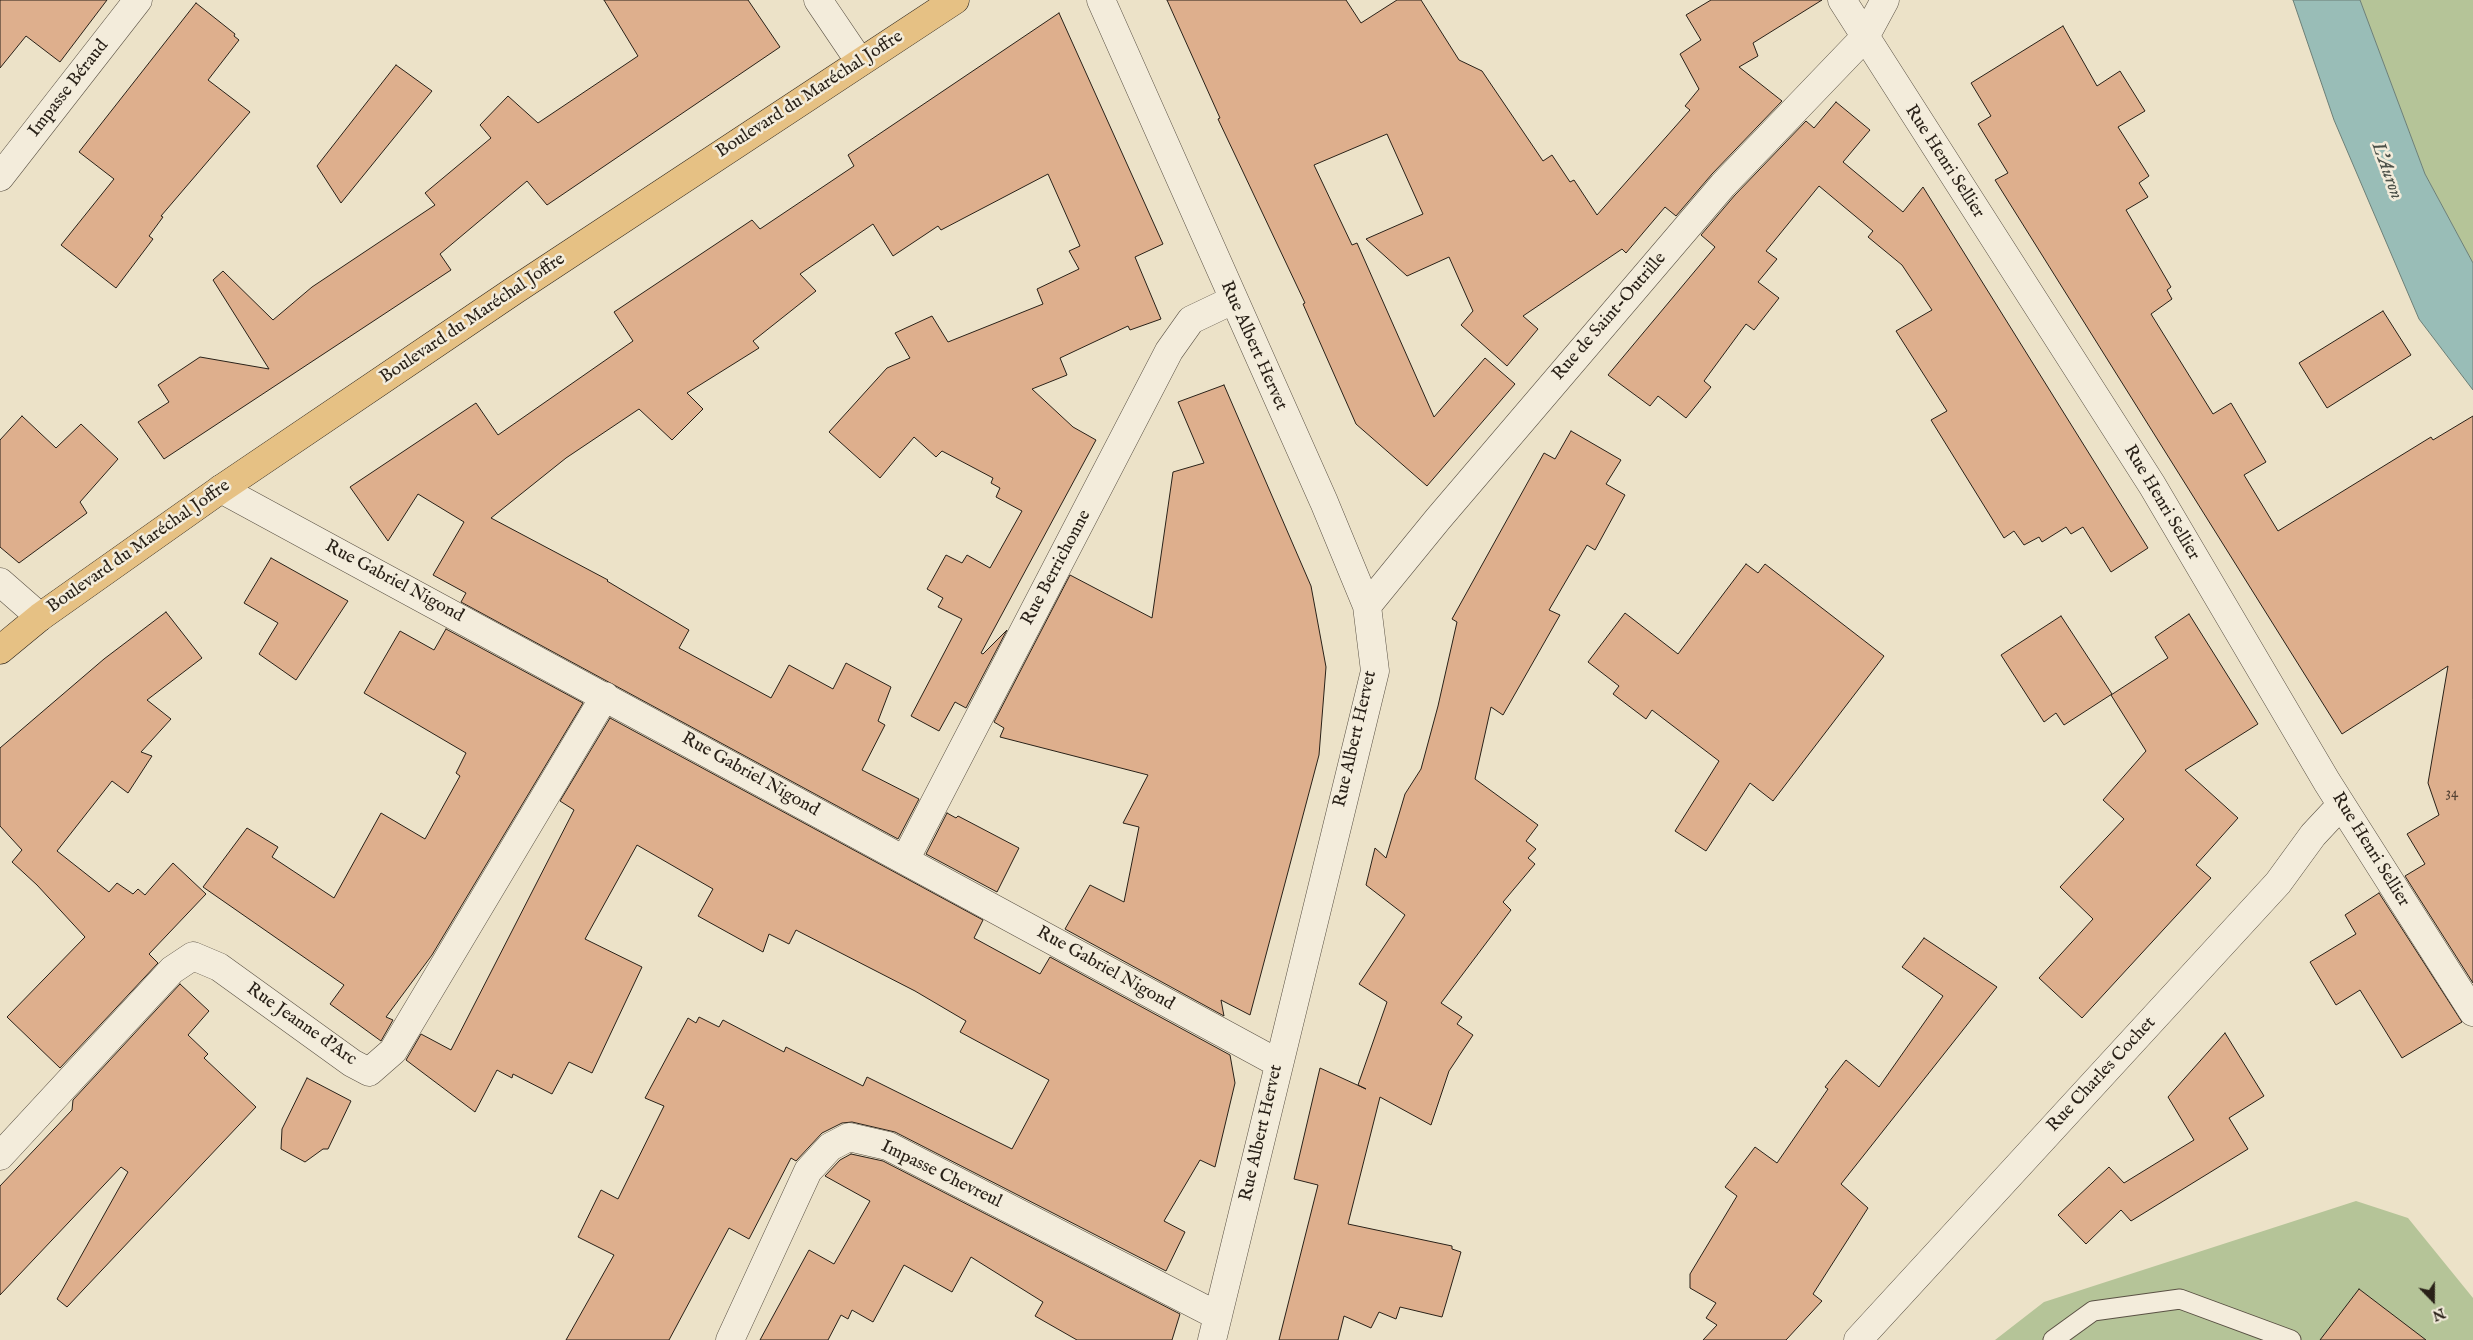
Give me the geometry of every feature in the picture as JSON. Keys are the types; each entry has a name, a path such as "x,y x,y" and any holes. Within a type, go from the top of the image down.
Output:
{"main road":[{"name":"Boulevard du Maréchal Joffre","path":"0,650 40,617 221,489 506,295 954,0"}],"street":[{"name":"Impasse Béraud","path":"0,177 138,0"},
{"path":"818,0 860,62"},
{"name":"Rue Albert Hervet","path":"1101,0 1324,502 1367,606 1375,671 1215,1328"},
{"name":"Rue Henri Sellier","path":"1842,0 2152,485 2341,805 2473,1012"},
{"name":"Rue de Saint-Outrille","path":"1367,606 1438,519 1723,185 1865,37 1885,0"},
{"name":"Rue Berrichonne","path":"905,860 1169,351 1191,320 1233,300"},
{"name":"Rue Gabriel Nigond","path":"221,489 1278,1063"},
{"path":"0,582 40,617"},
{"name":"Rue Jeanne d'Arc","path":"0,1156 172,970 194,956 219,967 352,1063 369,1072 393,1051 605,696"},
{"name":"Rue Charles Cochet","path":"1858,1340 2278,883 2313,835 2341,805"},
{"name":"Impasse Chevreul","path":"730,1340 808,1171 830,1147 849,1137 888,1146 1215,1328"}],"lane":[{"path":"2053,1340 2093,1311 2180,1299 2290,1340"}],"green space":[{"path":"2360,0 2473,0 2473,263 2425,174"},
{"path":"2356,1201 2408,1218 2473,1298 2473,1340 1995,1340 2044,1302"}],"water":[{"name":"L'Auron","path":"2293,0 2360,0 2425,174 2473,263 2473,390 2419,319 2334,120"}],"building":[{"path":"0,0 107,0 60,62 26,36 0,68"},
{"path":"604,0 748,0 780,47 547,205 527,181 440,254 451,270 164,459 138,422 169,402 158,385 200,357 269,369 213,280 223,271 273,320 312,287 435,205 425,193 491,138 480,125 508,96 538,123 638,56"},
{"path":"1167,0 1346,0 1361,23 1397,0 1421,0 1459,60 1482,71 1543,161 1552,155 1570,182 1574,180 1597,215 1690,110 1685,106 1699,89 1680,54 1701,40 1686,15 1711,0 1822,0 1753,43 1758,56 1739,67 1782,101 1712,174 1676,216 1665,207 1626,253 1622,249 1523,316 1538,329 1507,366 1461,325 1473,311 1449,257 1407,276 1366,239 1423,214 1387,134 1314,165 1352,245 1357,243 1434,417 1485,358 1515,384 1427,486 1356,424 1303,304 1305,303 1218,119 1220,118"},
{"path":"196,3 235,34 234,36 239,40 208,80 250,112 161,216 163,217 149,236 153,239 116,288 61,245 114,179 79,152"},
{"path":"1059,13 1163,244 1135,257 1161,319 1130,330 1128,326 1060,358 1067,375 1032,389 1073,427 1096,440 981,653 983,654 1007,630 966,708 955,702 939,731 911,716 962,619 938,607 943,598 927,589 946,555 962,563 967,555 990,568 1022,511 996,497 1000,488 991,483 993,478 942,451 936,457 914,437 880,478 829,432 887,368 910,358 895,333 932,316 948,342 1043,304 1037,289 1079,269 1069,251 1080,246 1048,174 941,230 938,226 893,256 873,224 800,274 816,291 753,341 759,348 687,393 703,409 672,440 639,409 566,458 491,518 608,580 689,630 679,648 771,698 789,665 833,689 846,663 891,687 878,721 885,725 862,770 919,799 898,839 461,602 466,593 433,575 464,522 418,494 388,541 350,487 476,403 498,435 633,341 614,312 752,220 760,229 854,166 848,155"},
{"path":"2063,26 2097,86 2120,71 2145,111 2118,127 2149,176 2139,183 2148,197 2126,210 2171,287 2167,290 2172,299 2151,314 2213,414 2231,403 2266,462 2244,475 2278,531 2431,437 2433,440 2473,416 2473,983 2405,876 2425,864 2407,834 2439,815 2428,783 2448,666 2342,734 1995,180 2008,173 1978,124 1991,116 1971,83"},
{"path":"396,65 432,91 341,203 317,166"},
{"path":"1836,102 1870,130 1843,162 1903,212 1923,187 2148,548 2111,572 2083,527 2071,534 2066,527 2042,542 2039,537 2024,545 2014,531 2004,538 1931,420 1947,411 1896,331 1932,310 1902,265 1868,237 1873,231 1819,186 1766,251 1777,259 1758,282 1779,298 1754,330 1746,324 1704,381 1711,387 1686,418 1658,396 1650,406 1608,375 1715,247 1701,235 1735,195 1806,121 1814,128"},
{"path":"2383,311 2411,355 2327,408 2299,363"},
{"path":"1224,385 1311,586 1326,667 1319,755 1250,1015 1221,1000 1224,1016 1065,929 1090,885 1124,902 1139,827 1123,823 1148,775 1000,737 1004,728 994,722 1070,575 1152,618 1173,472 1204,463 1178,402"},
{"path":"22,416 56,448 81,424 118,459 80,502 87,513 19,563 0,547 0,440"},
{"path":"1571,431 1621,460 1606,484 1625,495 1595,550 1587,545 1549,610 1560,615 1503,715 1491,707 1475,779 1538,825 1526,841 1536,849 1528,858 1535,864 1503,902 1511,910 1441,1003 1462,1017 1457,1024 1473,1035 1449,1071 1431,1125 1380,1097 1348,1224 1452,1246 1452,1249 1461,1252 1442,1317 1400,1307 1396,1319 1379,1312 1371,1328 1344,1316 1338,1340 1279,1340 1318,1185 1294,1179 1320,1068 1366,1089 1358,1085 1387,1002 1359,984 1405,915 1366,885 1375,848 1386,858 1405,794 1421,769 1438,706 1457,622 1452,619 1544,453 1555,459"},
{"path":"271,558 348,601 296,680 259,654 278,623 244,603"},
{"path":"1746,564 1758,573 1765,564 1884,656 1773,801 1750,783 1706,851 1675,831 1719,761 1652,710 1646,719 1613,694 1619,686 1588,662 1625,613 1678,654"},
{"path":"166,612 202,658 147,700 171,719 141,752 152,756 128,793 112,781 57,851 109,892 117,883 133,894 138,889 145,895 173,863 206,894 149,954 158,963 60,1068 7,1017 85,937 37,885 12,862 22,850 0,826 0,748 104,659"},
{"path":"2189,614 2258,724 2185,770 2238,818 2196,865 2211,878 2082,1018 2039,978 2093,919 2060,887 2124,819 2103,800 2146,751 2111,695 2168,658 2155,637"},
{"path":"2061,616 2112,694 2064,725 2056,713 2044,722 2001,655"},
{"path":"446,629 583,703 432,955 386,1017 393,1020 381,1041 330,1004 344,985 203,887 247,828 278,847 272,857 334,898 381,813 425,839 460,776 456,773 466,753 364,693 400,631 434,650"},
{"path":"610,718 983,920 974,938 1040,974 1050,957 1230,1055 1235,1083 1215,1167 1200,1160 1164,1221 1185,1232 1166,1271 895,1132 852,1122 842,1123 822,1133 796,1161 791,1158 749,1239 729,1228 669,1340 566,1340 614,1255 578,1237 601,1190 618,1199 664,1106 645,1098 688,1018 696,1023 699,1017 719,1027 723,1020 784,1052 786,1047 863,1086 867,1077 1012,1149 1049,1080 960,1032 966,1021 915,991 796,930 789,944 769,934 763,952 698,916 713,889 637,845 585,939 642,967 592,1073 569,1062 552,1094 513,1074 512,1078 497,1070 475,1112 406,1060 421,1034 451,1050 574,810 560,801"},
{"path":"947,813 956,818 958,816 1019,848 997,892 926,854"},
{"path":"2379,893 2462,1022 2402,1058 2360,990 2336,1005 2310,962 2356,934 2345,915"},
{"path":"1924,938 1997,987 1841,1184 1868,1208 1813,1294 1822,1301 1786,1340 1703,1340 1717,1325 1706,1318 1716,1303 1690,1288 1690,1274 1737,1196 1725,1187 1755,1147 1777,1163 1828,1089 1825,1087 1846,1060 1879,1087 1943,996 1902,967"},
{"path":"180,984 209,1011 188,1035 208,1054 204,1058 256,1107 67,1307 57,1299 128,1172 121,1167 0,1295 0,1186 72,1110 73,1100"},
{"path":"2225,1033 2264,1096 2229,1118 2248,1149 2131,1221 2121,1210 2086,1244 2058,1215 2109,1167 2124,1183 2194,1140 2168,1097"},
{"path":"307,1078 351,1101 328,1149 323,1149 305,1162 281,1149 282,1129"},
{"path":"851,1154 883,1161 1180,1314 1172,1340 1077,1340 1035,1316 1043,1302 971,1257 952,1292 904,1265 873,1322 852,1310 848,1319 841,1315 828,1340 760,1340 809,1250 834,1264 870,1201 825,1176 840,1160"},
{"path":"2359,1289 2426,1340 2320,1340"}]}
